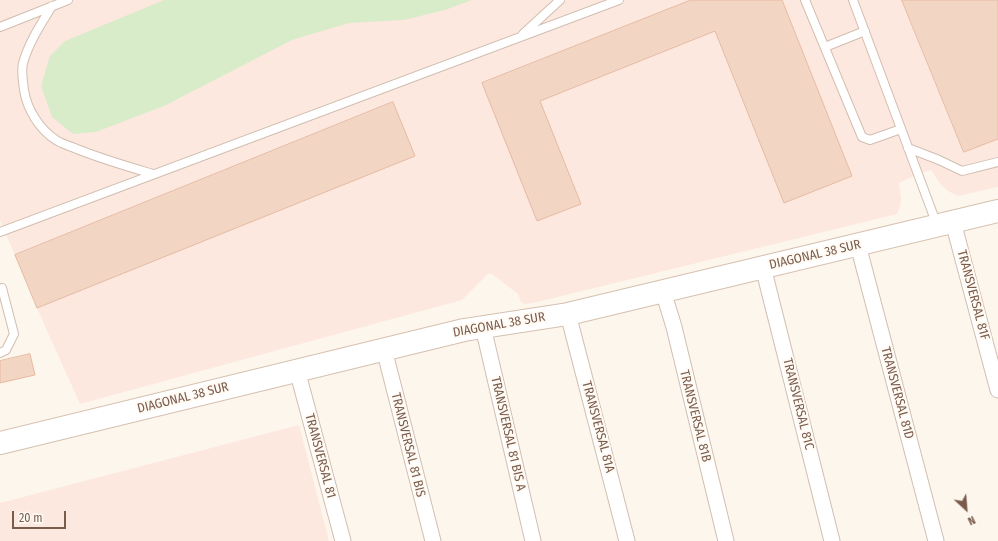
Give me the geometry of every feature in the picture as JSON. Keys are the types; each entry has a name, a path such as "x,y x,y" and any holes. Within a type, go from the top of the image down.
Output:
{"street":[{"name":"DIAGONAL 38 SUR","path":"0,443 464,330 568,314 998,212"},
{"name":"TRANSVERSAL 81F","path":"945,224 998,390"},
{"name":"TRANSVERSAL 81D","path":"858,245 936,541"},
{"name":"TRANSVERSAL 81C","path":"763,267 832,541"},
{"name":"TRANSVERSAL 81B","path":"663,291 674,327 726,541"},
{"name":"TRANSVERSAL 81A","path":"568,314 627,541"},
{"name":"TRANSVERSAL 81 BIS A","path":"483,327 533,541"},
{"name":"TRANSVERSAL 81 BIS","path":"384,349 433,541"},
{"name":"TRANSVERSAL 81","path":"297,370 343,541"}],"lane":[{"path":"0,26 68,0"},
{"path":"520,37 560,0"},
{"path":"0,232 620,0"},
{"path":"805,0 862,137 870,140 901,129"},
{"path":"853,0 908,148 945,224"},
{"path":"52,6 31,41 23,64 22,81 29,109 46,132 56,140 82,152 153,174"},
{"path":"825,47 865,32"},
{"path":"908,148 962,171 998,162"},
{"path":"0,353 6,350 14,334 2,288"}],"shaded area":[{"path":"0,0 998,0 998,187 958,196 948,191 941,185 931,170 899,183 901,199 897,214 533,303 525,304 521,302 518,294 490,273 462,300 80,404 0,221"},
{"path":"299,425 329,541 0,541 0,503"}],"green space":[{"path":"164,0 472,0 445,10 404,20 349,23 292,40 164,106 96,132 73,134 52,117 41,86 50,56 65,41"}],"building":[{"path":"691,0 782,0 852,176 784,203 715,31 540,101 581,204 537,221 482,83"},
{"path":"902,0 998,0 998,139 964,152"},
{"path":"393,102 415,156 37,308 15,255"},
{"path":"30,354 35,375 0,383 0,361"}]}
